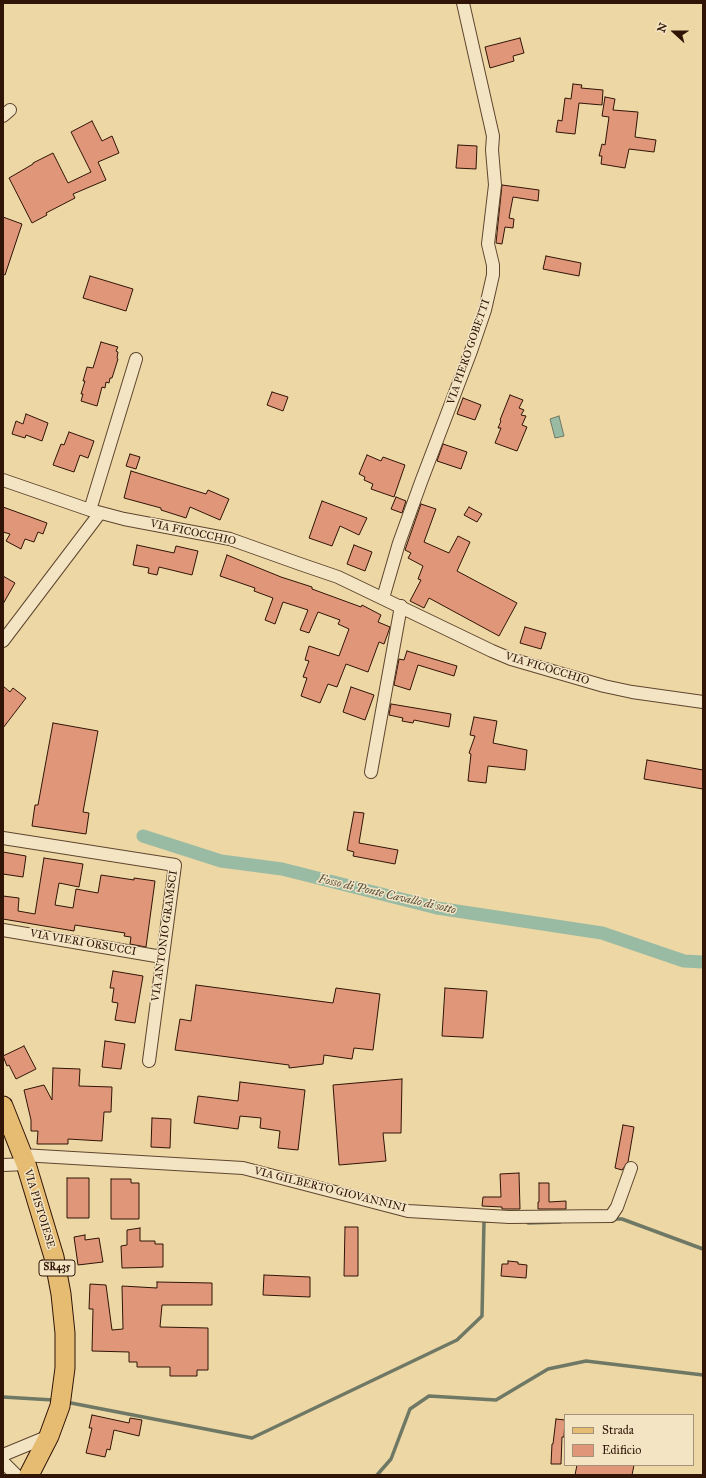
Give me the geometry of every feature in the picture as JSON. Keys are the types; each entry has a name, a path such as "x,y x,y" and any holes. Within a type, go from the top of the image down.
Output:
{"main road":[{"name":"VIA PISTOIESE","path":"3,1106 24,1160 56,1266 63,1311 66,1352 64,1382 60,1406 49,1436 29,1475"}],"street":[{"name":"VIA PIERO GOBETTI","path":"383,598 399,543 485,310 492,275 493,265 488,244 495,185 492,150 493,136 462,3"},
{"path":"3,642 95,512 136,359"},
{"name":"VIA FICOCCHIO","path":"3,480 95,512 230,539 338,577 511,659 604,686 632,692 703,702"},
{"path":"371,772 401,606"},
{"name":"VIA ANTONIO GRAMSCI","path":"3,838 175,866 149,1061"},
{"name":"VIA VIERI ORSUCCI","path":"3,930 162,957"},
{"path":"3,1165 24,1160"},
{"name":"VIA GILBERTO GIOVANNINI","path":"24,1160 243,1168 408,1211 509,1217 611,1216 617,1207 631,1168"},
{"path":"3,1455 49,1436"},
{"path":"3,1462 16,1475"}],"shaded area":[{"path":"559,416 564,436 555,438 550,419"}],"building":[{"path":"520,38 524,53 513,56 514,61 490,68 485,47"},
{"path":"573,84 582,85 581,88 603,90 602,105 579,103 575,134 556,132 558,120 562,121 565,98 571,99"},
{"path":"605,97 615,99 613,110 638,112 635,137 656,140 654,152 629,149 625,168 601,164 602,156 599,156 602,144 605,145 609,117 602,116"},
{"path":"92,121 102,141 112,136 119,153 98,162 106,180 73,194 75,198 46,213 47,215 32,223 9,178 53,153 68,183 91,172 71,132"},
{"path":"458,145 477,146 476,169 456,168"},
{"path":"502,185 539,190 538,201 513,197 509,218 514,219 513,228 505,227 502,244 496,243"},
{"path":"3,217 22,224 5,275 3,274"},
{"path":"546,256 581,263 579,276 543,269"},
{"path":"90,276 133,289 126,311 83,298"},
{"path":"101,342 118,347 116,351 118,352 118,359 112,378 110,378 109,383 106,382 105,388 102,387 97,406 81,401 83,394 81,394 87,367 93,368"},
{"path":"272,392 288,397 283,411 267,405"},
{"path":"510,395 523,400 519,408 524,410 521,415 526,416 522,425 527,427 517,451 495,443 501,428 498,428 501,421 500,420"},
{"path":"463,398 481,405 475,420 457,414"},
{"path":"26,414 48,423 42,441 26,435 25,438 12,434 16,421 23,424"},
{"path":"69,432 94,441 88,458 80,455 74,472 53,465 61,444 64,445"},
{"path":"443,444 467,452 461,469 437,461"},
{"path":"130,454 140,457 136,469 126,466"},
{"path":"367,455 381,461 383,457 405,465 394,497 371,489 373,484 364,480 365,477 359,474"},
{"path":"131,471 206,494 208,490 229,499 220,520 190,507 186,518 161,510 161,508 124,498"},
{"path":"396,497 406,501 402,513 391,509"},
{"path":"322,501 367,518 359,535 340,526 332,546 309,538"},
{"path":"421,504 436,509 424,542 449,553 458,536 470,542 457,571 517,603 499,636 429,598 424,608 410,601 421,580 418,579 423,566 408,558 411,553 405,550"},
{"path":"3,507 47,523 43,534 38,532 34,542 25,539 21,549 6,541 10,534 3,532"},
{"path":"469,507 482,514 477,522 464,515"},
{"path":"137,545 174,553 176,546 198,551 192,575 159,567 157,575 148,573 149,568 133,565"},
{"path":"354,545 372,552 365,571 347,564"},
{"path":"227,555 281,577 312,587 312,589 361,607 362,605 381,615 378,622 390,627 384,644 379,642 368,672 346,664 337,687 328,684 320,703 301,696 307,678 303,677 309,661 305,660 309,646 339,656 349,629 338,624 340,620 318,612 309,633 300,630 308,610 283,602 275,624 265,620 273,598 254,591 255,588 220,576"},
{"path":"3,576 15,583 3,604"},
{"path":"525,627 546,633 541,649 520,643"},
{"path":"407,651 457,666 454,676 418,665 410,690 394,685 399,659 404,660"},
{"path":"3,686 10,692 13,688 26,698 3,728"},
{"path":"351,687 374,695 365,720 343,712"},
{"path":"391,704 451,714 449,727 414,720 413,723 402,721 403,718 389,715"},
{"path":"474,717 497,721 493,743 527,750 525,770 488,766 486,783 468,781 471,754 469,753 475,736 470,735"},
{"path":"53,723 98,731 83,812 89,813 86,834 32,826 35,805 38,805"},
{"path":"647,760 703,770 703,789 644,779"},
{"path":"354,812 364,813 359,843 398,850 395,864 353,856 354,852 347,850"},
{"path":"3,852 26,856 23,877 3,874"},
{"path":"44,858 83,864 79,887 59,883 55,905 73,908 76,889 98,893 101,875 134,880 134,878 155,881 146,947 130,944 131,937 124,936 125,933 75,925 74,931 3,919 3,896 19,898 18,911 35,914"},
{"path":"113,971 143,976 135,1023 115,1020 118,1003 112,1002 114,988 110,988"},
{"path":"196,985 333,1003 336,988 380,994 373,1050 354,1048 352,1059 324,1055 323,1064 289,1068 289,1065 175,1050 180,1019 191,1021"},
{"path":"445,988 487,991 483,1038 442,1036"},
{"path":"105,1041 125,1044 121,1069 102,1067"},
{"path":"24,1046 36,1069 16,1079 9,1065 7,1066 3,1056"},
{"path":"53,1068 80,1069 79,1086 112,1087 111,1112 104,1112 102,1141 68,1139 68,1144 37,1144 38,1131 31,1131 31,1120 24,1090 44,1085 52,1100"},
{"path":"402,1079 401,1133 383,1133 386,1161 339,1165 333,1085"},
{"path":"240,1082 305,1090 298,1150 278,1148 280,1131 260,1128 261,1118 240,1116 238,1129 194,1123 198,1096 238,1101"},
{"path":"152,1118 171,1119 170,1148 151,1147"},
{"path":"623,1125 634,1127 628,1162 622,1170 615,1168"},
{"path":"519,1173 520,1209 502,1209 502,1207 482,1206 483,1197 501,1197 500,1174"},
{"path":"67,1178 89,1178 89,1218 67,1218"},
{"path":"111,1179 131,1179 131,1183 139,1183 139,1219 111,1219"},
{"path":"539,1183 549,1183 549,1202 566,1201 566,1209 538,1209"},
{"path":"345,1227 358,1227 358,1276 344,1276"},
{"path":"140,1228 140,1241 155,1241 155,1244 163,1244 163,1267 122,1268 121,1246 127,1245 127,1230"},
{"path":"85,1235 85,1240 99,1238 103,1262 78,1265 74,1237"},
{"path":"508,1261 527,1265 526,1278 501,1276 502,1264 508,1264"},
{"path":"264,1275 310,1277 310,1297 263,1295"},
{"path":"157,1282 212,1283 212,1305 162,1305 160,1327 208,1328 208,1370 197,1370 197,1376 170,1376 170,1367 137,1367 137,1362 129,1362 129,1352 92,1351 93,1309 89,1309 90,1284 106,1285 112,1330 123,1329 122,1286 157,1288"},
{"path":"92,1415 129,1423 130,1418 142,1420 139,1436 114,1430 110,1450 107,1449 105,1457 86,1453 92,1428 89,1428"},
{"path":"556,1419 564,1420 561,1464 551,1464"},
{"path":"577,1466 634,1466 632,1475 575,1475"}],"waterway":[{"name":"Fosso di Ponte Cavallo di sotto","path":"143,836 221,861 282,869 437,908 602,933 684,961 703,962"},
{"path":"612,1219 622,1219 703,1249"},
{"path":"71,1403 252,1438 457,1340 482,1316 484,1221 488,1221"},
{"path":"528,1223 560,1222"},
{"path":"377,1475 391,1459 410,1409 429,1396 496,1400 548,1369 586,1361 703,1375"},
{"path":"3,1397 53,1400"}]}
